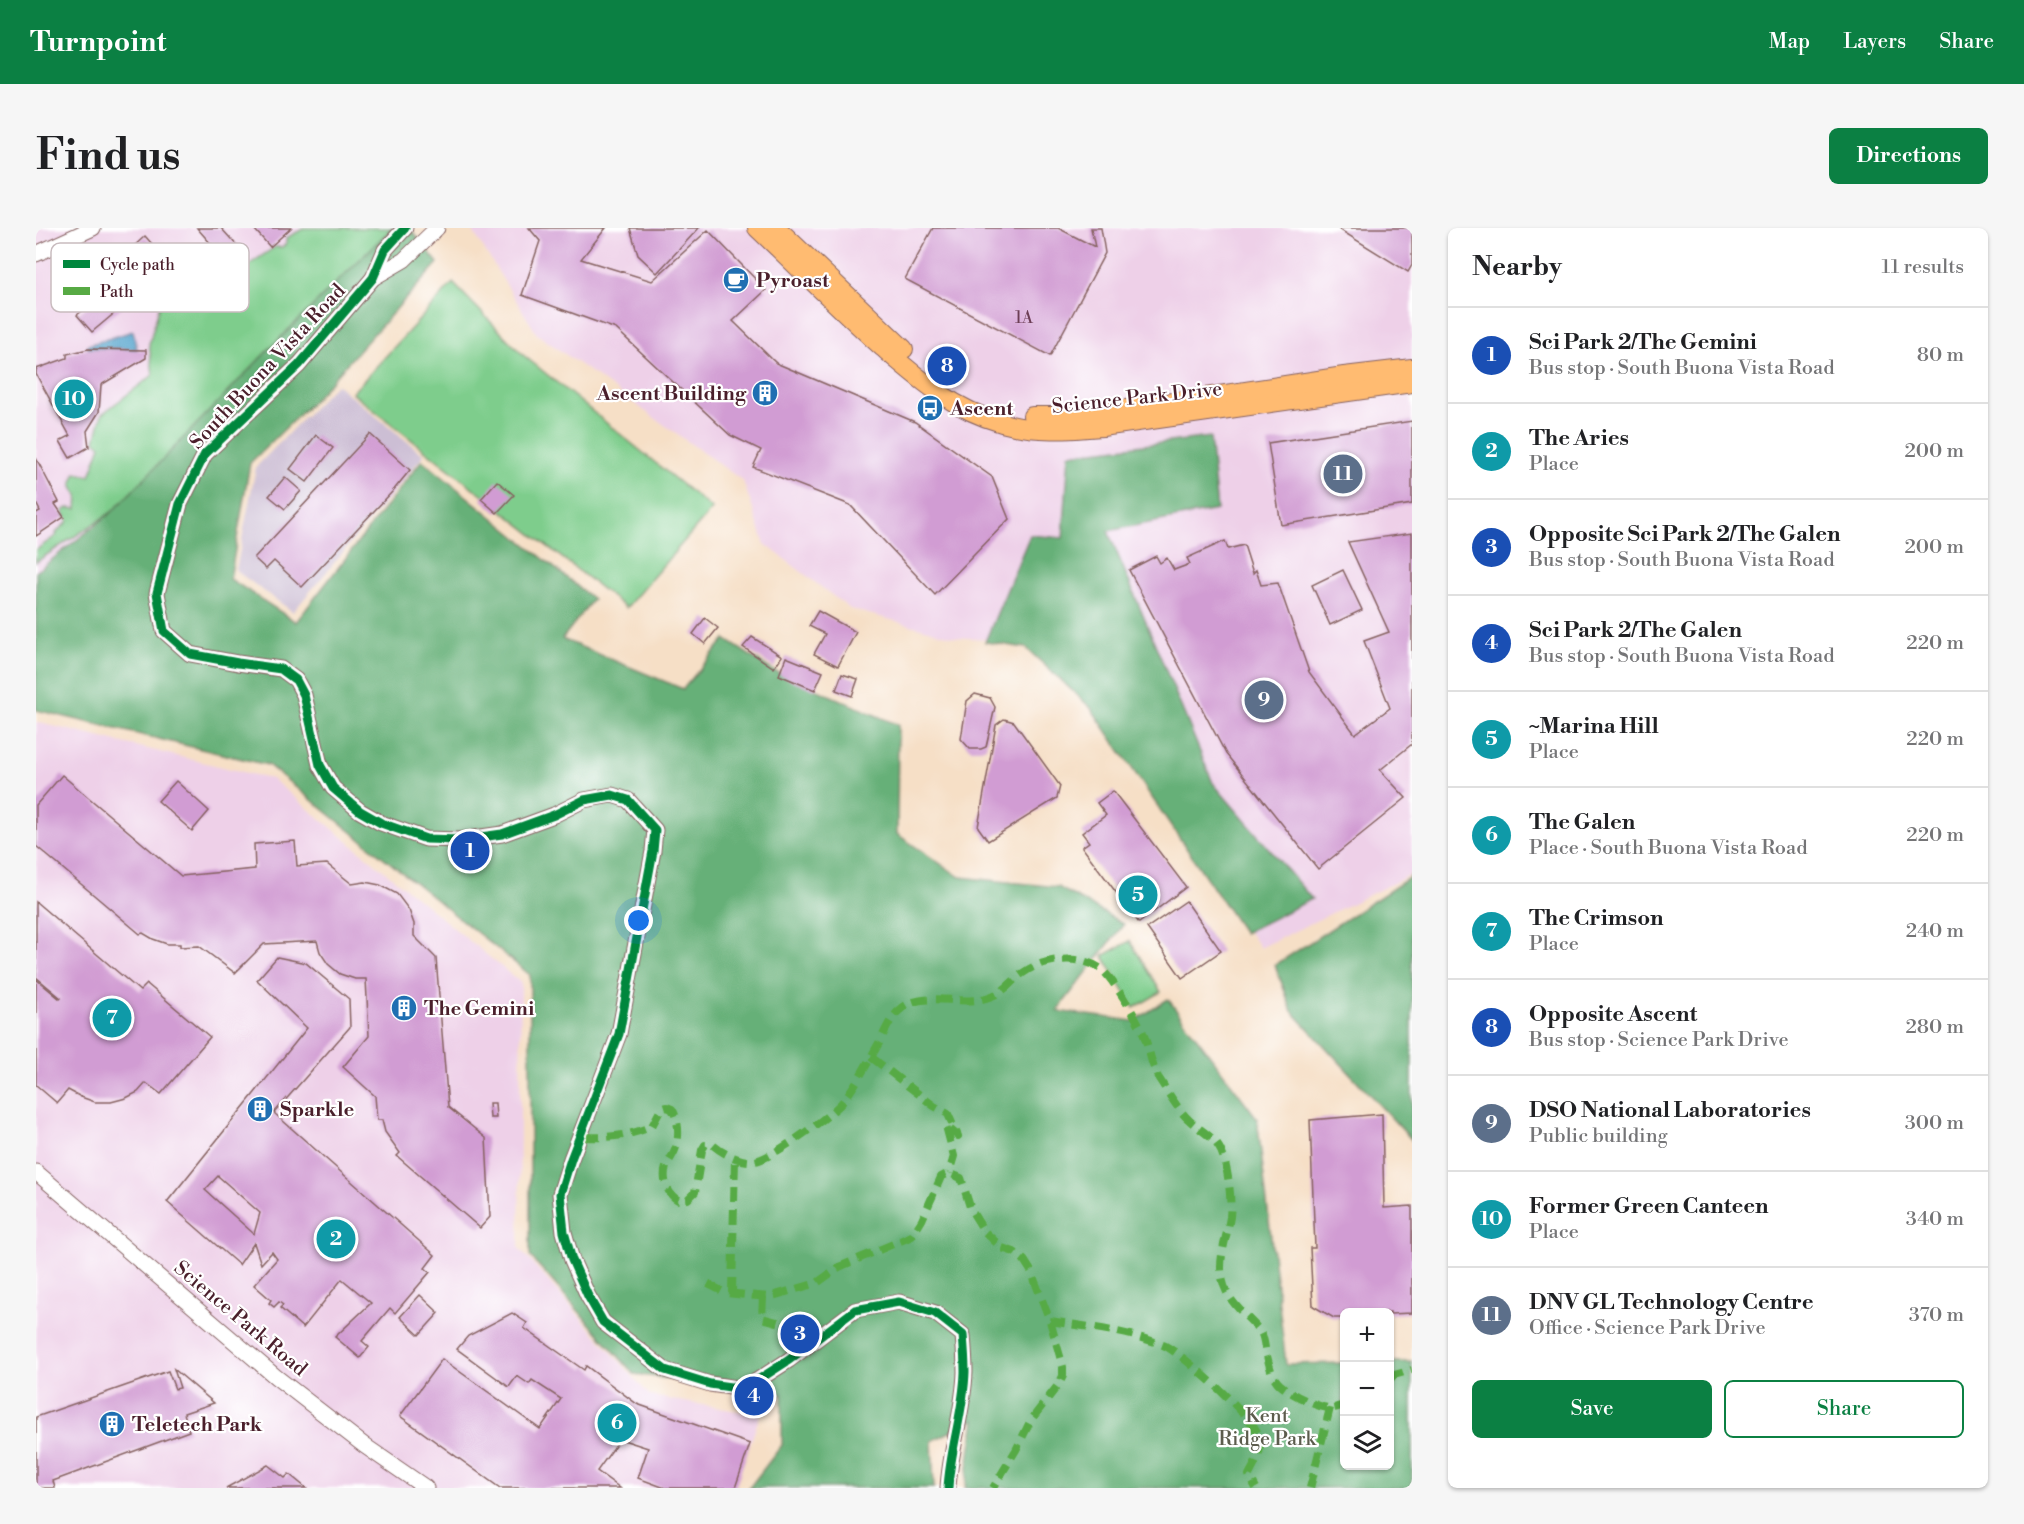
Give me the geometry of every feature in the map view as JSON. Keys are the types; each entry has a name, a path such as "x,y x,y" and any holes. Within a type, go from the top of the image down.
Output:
{"main road":[{"name":"Science Park Drive","path":"757,228 861,320 943,397 1001,423 1031,429 1102,427 1412,383"},
{"name":"Science Park Drive","path":"777,228 861,320 947,388 1003,411 1032,417 1100,413 1412,368"}],"street":[{"path":"60,243 93,228"},
{"name":"South Buona Vista Road","path":"405,228 385,250 373,278 299,365 206,454 180,504 157,594 164,631 190,654 281,669 296,680 304,695 320,765 333,788 360,811 381,823 426,838 460,840 502,834 554,815 584,800 612,795 628,800 640,811 656,830 640,930 619,1034 560,1194 564,1232 572,1260 588,1296 603,1322 665,1370 710,1384 744,1389 789,1360 855,1310 899,1302 935,1313 963,1335 965,1373 948,1488"},
{"name":"South Buona Vista Road","path":"373,278 404,260 437,228"},
{"path":"36,254 51,247"},
{"name":"Science Park Road","path":"36,1172 276,1377 365,1446 426,1488"}],"shaded area":[{"path":"36,228 392,228 112,512 36,572"},
{"path":"471,228 1412,228 1412,874 1260,948 1073,676 1027,642 955,637 850,609 765,544 743,481 537,334"},
{"path":"336,384 424,455 293,612 236,571 256,467"},
{"path":"36,722 272,779 521,983 519,1248 650,1396 760,1415 735,1488 36,1488"}],"green space":[{"path":"305,228 392,228 112,512 36,562 36,550 57,535 56,533 68,521 63,511 68,508 77,509 78,495 72,487 72,482 76,473 90,476 101,446 95,441 102,414 153,375 149,344 158,312 249,312 249,265 275,247 282,247 286,244 286,238"},
{"name":"Kent Ridge Park","path":"392,228 410,228 438,263 313,401 250,463 230,579 296,622 422,460 593,599 562,639 683,689 725,639 772,670 898,725 897,834 960,877 1058,887 1124,924 1057,1011 1134,1021 1168,999 1257,1118 1286,1364 1340,1363 1340,1470 1394,1470 1394,1362 1412,1362 1412,1488 965,1488 975,1419 932,1441 934,1488 749,1488 782,1445 782,1394 634,1374 530,1256 530,975 268,765 36,710 36,572 112,512 273,345"},
{"path":"453,283 522,354 712,509 626,608 352,393"},
{"path":"1210,437 1217,510 1108,531 1213,783 1312,899 1244,933 1091,708 1026,648 985,642 1030,535 1063,538 1069,454"},
{"path":"1412,876 1412,1140 1292,1011 1275,965"},
{"path":"1130,941 1161,992 1134,1008 1103,956"}],"water":[{"path":"133,331 137,349 88,348 88,345"}],"building":[{"path":"197,228 221,228 235,243 210,243"},
{"path":"257,228 291,228 270,247 255,230"},
{"name":"Ascent Building","path":"529,228 606,228 581,259 652,281 708,230 766,290 733,321 776,363 915,422 992,477 1009,519 935,595 850,505 753,467 761,450 730,435 616,329 522,295 540,241"},
{"path":"630,228 699,228 657,273 638,255"},
{"path":"933,228 1058,228 1095,247 1091,228 1101,228 1105,253 1050,356 905,279"},
{"path":"1337,228 1412,228 1412,265 1408,272"},
{"path":"145,236 151,243 137,243"},
{"path":"81,312 116,312 92,332 77,315"},
{"path":"88,349 146,350 146,358 101,385 99,412 87,431 89,447 70,458 60,441 70,436 36,374 36,369 67,358 67,354"},
{"path":"1412,421 1412,504 1281,525 1268,443"},
{"path":"370,434 410,470 302,587 274,561 266,569 254,558"},
{"path":"316,435 333,448 307,482 290,469"},
{"path":"36,458 59,502 55,504 64,517 36,536 36,513 40,511 36,503"},
{"path":"285,477 301,491 285,509 269,496"},
{"path":"497,481 514,495 497,513 481,499"},
{"path":"1412,533 1412,744 1380,770 1406,798 1318,869 1226,754 1129,570 1156,556 1160,563 1167,558 1174,570 1190,564 1187,558 1225,541 1228,549 1244,545 1253,573 1256,570 1261,585 1278,583 1309,672 1355,734 1390,708 1364,641 1389,632 1348,542"},
{"path":"1343,570 1362,610 1330,625 1312,585"},
{"path":"818,611 856,632 838,666 814,654 825,634 809,626"},
{"path":"705,618 718,628 705,644 693,634"},
{"path":"752,637 782,656 774,668 743,647"},
{"path":"786,657 823,672 815,690 779,675"},
{"path":"842,674 858,679 852,696 836,690"},
{"path":"975,694 990,698 995,707 986,747 981,749 970,749 961,739 967,701"},
{"path":"1004,719 1014,722 1060,786 1057,798 988,841 978,827 996,725"},
{"name":"The Gemini","path":"62,775 181,876 255,869 254,844 295,841 297,866 327,864 352,884 365,882 380,885 397,894 409,910 414,924 414,936 436,958 448,1107 486,1138 490,1217 480,1228 397,1156 400,1153 385,1132 382,1120 377,1120 375,1096 343,1067 369,1036 366,979 355,979 340,974 328,964 320,952 317,941 264,944 235,973 199,946 180,947 180,944 167,944 143,933 140,934 36,846 36,805"},
{"path":"176,781 209,811 192,831 158,801"},
{"path":"1113,791 1186,887 1139,923 1082,847 1089,842 1082,833 1106,815 1097,803"},
{"path":"1186,901 1221,951 1182,978 1147,928"},
{"path":"36,902 140,991 147,984 210,1037 161,1094 146,1083 138,1092 111,1102 95,1102 68,1090 57,1103 36,1085 36,979 61,998 36,977"},
{"path":"277,957 306,963 349,999 350,1027 274,1113 435,1255 425,1268 430,1272 395,1313 390,1308 362,1341 369,1347 360,1358 335,1337 371,1303 342,1279 303,1328 280,1308 283,1305 279,1302 274,1307 269,1303 271,1300 254,1285 277,1259 272,1252 261,1264 254,1243 239,1265 167,1202 307,1028 257,980","holes":["218,1176 260,1213 254,1234 205,1190"]},
{"path":"489,1103 495,1103 496,1118 490,1118"},
{"path":"1382,1114 1384,1208 1412,1206 1412,1313 1394,1314 1394,1308 1340,1308 1340,1318 1334,1318 1313,1306 1310,1248 1315,1248 1310,1120"},
{"path":"420,1295 439,1313 419,1335 400,1317"},
{"path":"512,1313 527,1323 524,1328 584,1370 586,1366 637,1404 750,1444 735,1488 665,1488 638,1478 648,1448 620,1439 597,1471 620,1488 500,1488 400,1416 442,1359 540,1429 561,1399 532,1380 529,1384 517,1376 509,1387 457,1349 468,1336"},
{"name":"Teletech Park","path":"174,1369 214,1403 184,1413 189,1431 53,1481 55,1488 36,1488 36,1417 168,1371 175,1389 180,1388"},
{"path":"268,1465 285,1478 289,1474 306,1488 226,1488"}],"marked path":[{"path":"585,1137 611,1137 636,1132 652,1126 661,1109 667,1107 672,1109 677,1123 678,1140 666,1167 665,1181 674,1197 678,1200 688,1199 695,1192 702,1150 705,1145 713,1145 727,1155 739,1159 755,1161 788,1145 838,1107 858,1080 891,1020 897,1012 910,1003 930,999 976,1000 993,996 1031,968 1051,961 1072,960 1092,964 1106,973 1131,1009 1143,1033 1158,1077 1176,1105 1188,1119 1214,1141 1221,1151 1227,1174 1230,1201 1230,1217 1221,1263 1224,1287 1232,1301 1262,1334 1274,1378 1292,1393 1316,1405 1331,1408 1340,1406"},
{"path":"871,1057 934,1106 948,1114 958,1136 946,1126 954,1156 949,1173"},
{"path":"732,1293 735,1158"},
{"path":"708,1284 726,1293 769,1297 817,1283 839,1267 912,1236 922,1220 941,1177 949,1173 961,1178 971,1210 984,1231 1002,1248 1014,1252 1024,1260 1031,1271 1050,1321 1063,1367 1063,1376 1059,1384 1031,1420 993,1488"},
{"path":"763,1297 762,1318 785,1324 804,1351"},
{"path":"1050,1321 1136,1336 1163,1345 1199,1371 1242,1412 1257,1432 1260,1450 1249,1475 1256,1488"},
{"path":"1394,1375 1412,1370"},
{"path":"1310,1488 1330,1408"}],"cycle path":[{"path":"405,228 385,250 373,278 299,365 205,454 180,504 157,593 164,631 190,654 281,669 296,680 304,695 320,765 333,788 360,811 381,823 426,839 460,840 502,834 554,815 584,800 612,795 628,800 655,830 653,851 619,1034 560,1194 564,1232 572,1260 588,1296 603,1322 665,1370 710,1384 744,1389 789,1360 855,1310 899,1302 935,1313 963,1335 964,1344 964,1387 948,1488"}],"place":[{"name":"Pyroast","path":"736,280"},
{"name":"Opposite Ascent","path":"947,366"},
{"name":"Ascent Building","path":"765,393"},
{"name":"Former Green Canteen","path":"74,399"},
{"name":"Ascent","path":"930,408"},
{"name":"DNV GL Technology Centre","path":"1343,474"},
{"name":"DSO National Laboratories","path":"1264,700"},
{"name":"Sci Park 2/The Gemini","path":"470,851"},
{"name":"~Marina Hill","path":"1138,895"},
{"name":"The Gemini","path":"404,1008"},
{"name":"The Crimson","path":"112,1018"},
{"name":"Sparkle","path":"260,1109"},
{"name":"The Aries","path":"336,1239"},
{"name":"Opposite Sci Park 2/The Galen","path":"800,1334"},
{"name":"Sci Park 2/The Galen","path":"754,1396"},
{"name":"The Galen","path":"617,1423"},
{"name":"Teletech Park","path":"112,1424"}]}
